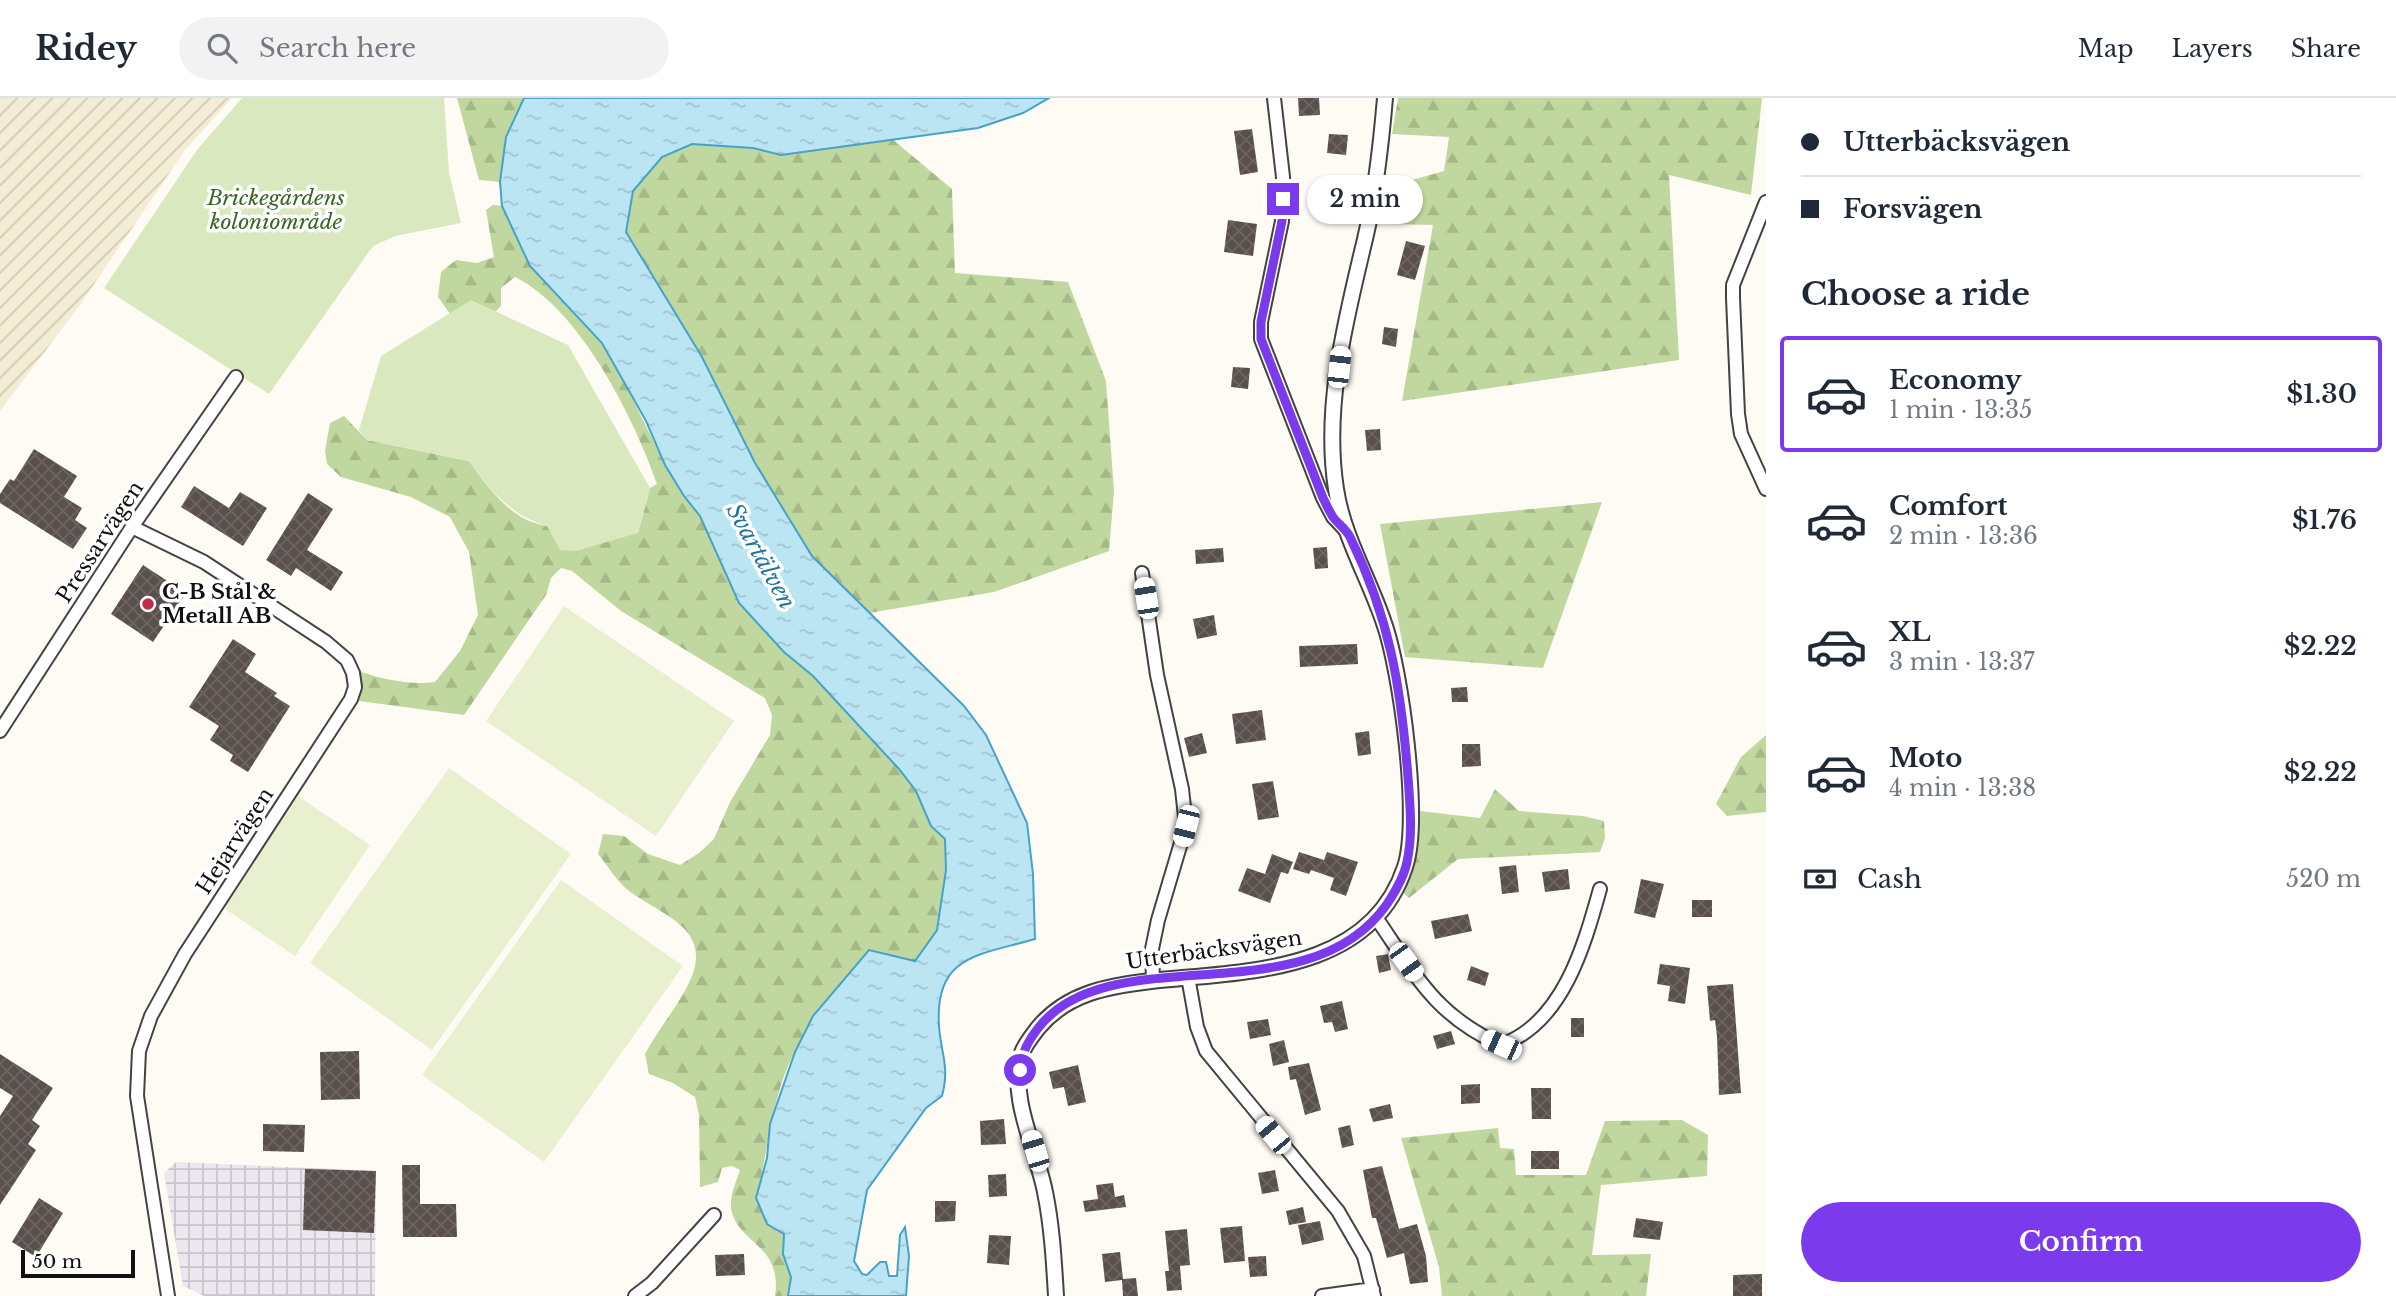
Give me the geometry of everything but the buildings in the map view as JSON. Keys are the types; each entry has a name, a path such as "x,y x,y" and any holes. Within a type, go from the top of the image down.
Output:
{"street":[{"path":"1274,98 1283,177 1282,221 1261,322 1261,339 1323,498 1333,517 1349,534"},
{"name":"Utterbäcksvägen","path":"1055,1296 1046,1194 1019,1085 1021,1054 1047,1017 1083,993 1309,959 1334,950 1377,919 1396,891 1407,862 1410,821 1397,672 1385,625 1349,534 1336,488 1333,438 1341,344 1366,235 1385,98"},
{"path":"1766,202 1733,285 1741,434 1766,489"},
{"name":"Pressarvägen","path":"0,731 132,527 236,377"},
{"name":"Hejarvägen","path":"132,527 204,562 326,642 347,660 355,687 351,699 185,954 151,1016 139,1051 137,1096 168,1296"},
{"path":"1142,573 1157,675 1182,789 1186,826 1158,920 1152,949 1153,981"},
{"path":"1377,919 1436,1003 1464,1027 1501,1045 1518,1039 1542,1019 1584,946 1600,889"},
{"path":"1188,977 1197,1027 1206,1051 1338,1212 1364,1256 1373,1293 1322,1296"},
{"path":"635,1296 652,1283 714,1215"}],"shaded area":[{"path":"0,98 232,98 185,150 80,305 0,411"},
{"path":"176,1162 376,1171 375,1296 204,1296 183,1286 164,1173"}],"green space":[{"name":"Brickegårdens koloniområde","path":"242,98 444,98 449,173 461,223 395,236 373,246 269,394 104,288 197,150"},
{"path":"457,98 524,98 506,136 500,182 479,180"},
{"path":"1398,98 1762,98 1751,195 1669,175 1679,360 1402,401 1433,225 1385,224 1387,187 1444,171 1449,137 1392,134"},
{"path":"892,139 952,189 955,273 1068,282 1106,381 1114,491 1109,551 994,592 869,613 812,556 755,463 702,356 626,232 633,191 662,157 692,144 753,148 781,155"},
{"path":"493,205 502,206 530,266 602,343 617,367 665,465 700,516 739,603 784,652 813,676 899,769 916,791 931,826 945,839 946,870 937,930 915,961 869,950 802,1039 787,1069 771,1124 756,1198 784,1234 783,1254 791,1277 788,1296 775,1296 776,1279 772,1265 735,1220 731,1198 740,1170 732,1166 722,1168 718,1182 700,1187 699,1115 695,1097 673,1083 649,1074 645,1054 682,997 692,976 696,959 694,945 679,924 625,887 598,854 603,834 624,836 648,854 680,865 714,839 730,802 770,735 772,715 765,698 621,611 572,571 561,568 551,578 546,595 464,715 359,701 361,672 398,681 435,682 460,651 478,615 469,552 450,517 411,497 341,477 327,464 325,451 330,423 344,416 367,440 469,461 509,508 525,519 550,527 638,533 650,488 657,484 634,428 602,368 582,339 539,292 515,277 501,288 501,306 495,312 471,301 450,314 438,297 441,272 456,260 477,263 494,257 486,210"},
{"path":"471,300 568,345 650,488 638,533 576,551 560,550 547,526 522,515 502,501 469,461 367,440 359,430 381,356"},
{"path":"1602,502 1543,668 1405,657 1380,524"},
{"path":"564,606 734,721 656,836 486,721"},
{"path":"1766,735 1766,812 1727,816 1716,804 1741,757"},
{"path":"449,768 571,854 432,1050 310,963"},
{"path":"1495,789 1519,811 1583,816 1604,821 1605,838 1600,852 1458,859 1409,898 1399,889 1411,810 1480,818"},
{"path":"298,796 370,845 295,956 222,907"},
{"path":"561,880 683,966 544,1162 422,1075"},
{"path":"1682,1120 1708,1135 1707,1176 1601,1185 1592,1255 1651,1254 1646,1296 1442,1296 1439,1267 1401,1138 1498,1128 1500,1148 1514,1149 1516,1175 1586,1175 1605,1121"}],"water":[{"name":"Svartälven","path":"524,98 1049,98 1023,113 978,128 781,155 753,148 692,144 662,157 633,191 626,232 702,357 755,463 812,556 964,706 986,735 1027,823 1033,874 1035,939 997,949 965,962 953,971 944,984 939,1002 939,1026 945,1068 942,1096 926,1108 867,1190 854,1261 862,1274 867,1275 880,1262 886,1262 889,1276 897,1276 900,1235 905,1227 909,1256 906,1296 788,1296 791,1277 783,1254 784,1234 767,1224 756,1198 767,1158 770,1124 795,1052 813,1016 869,950 915,961 937,930 946,870 945,839 931,826 916,791 899,769 813,676 784,652 739,603 700,516 665,465 646,421 602,343 530,266 502,206 500,182 506,137"}],"place":[{"name":"C-B Stål & Metall AB","path":"148,604"}],"route":[{"path":"1020,1070 1021,1054 1047,1017 1083,993 1126,984 1283,965 1334,950 1377,919 1396,891 1407,862 1410,821 1404,731 1397,672 1385,625 1349,534 1333,517 1323,498 1268,363 1261,339 1261,322 1282,221 1283,199"}]}
